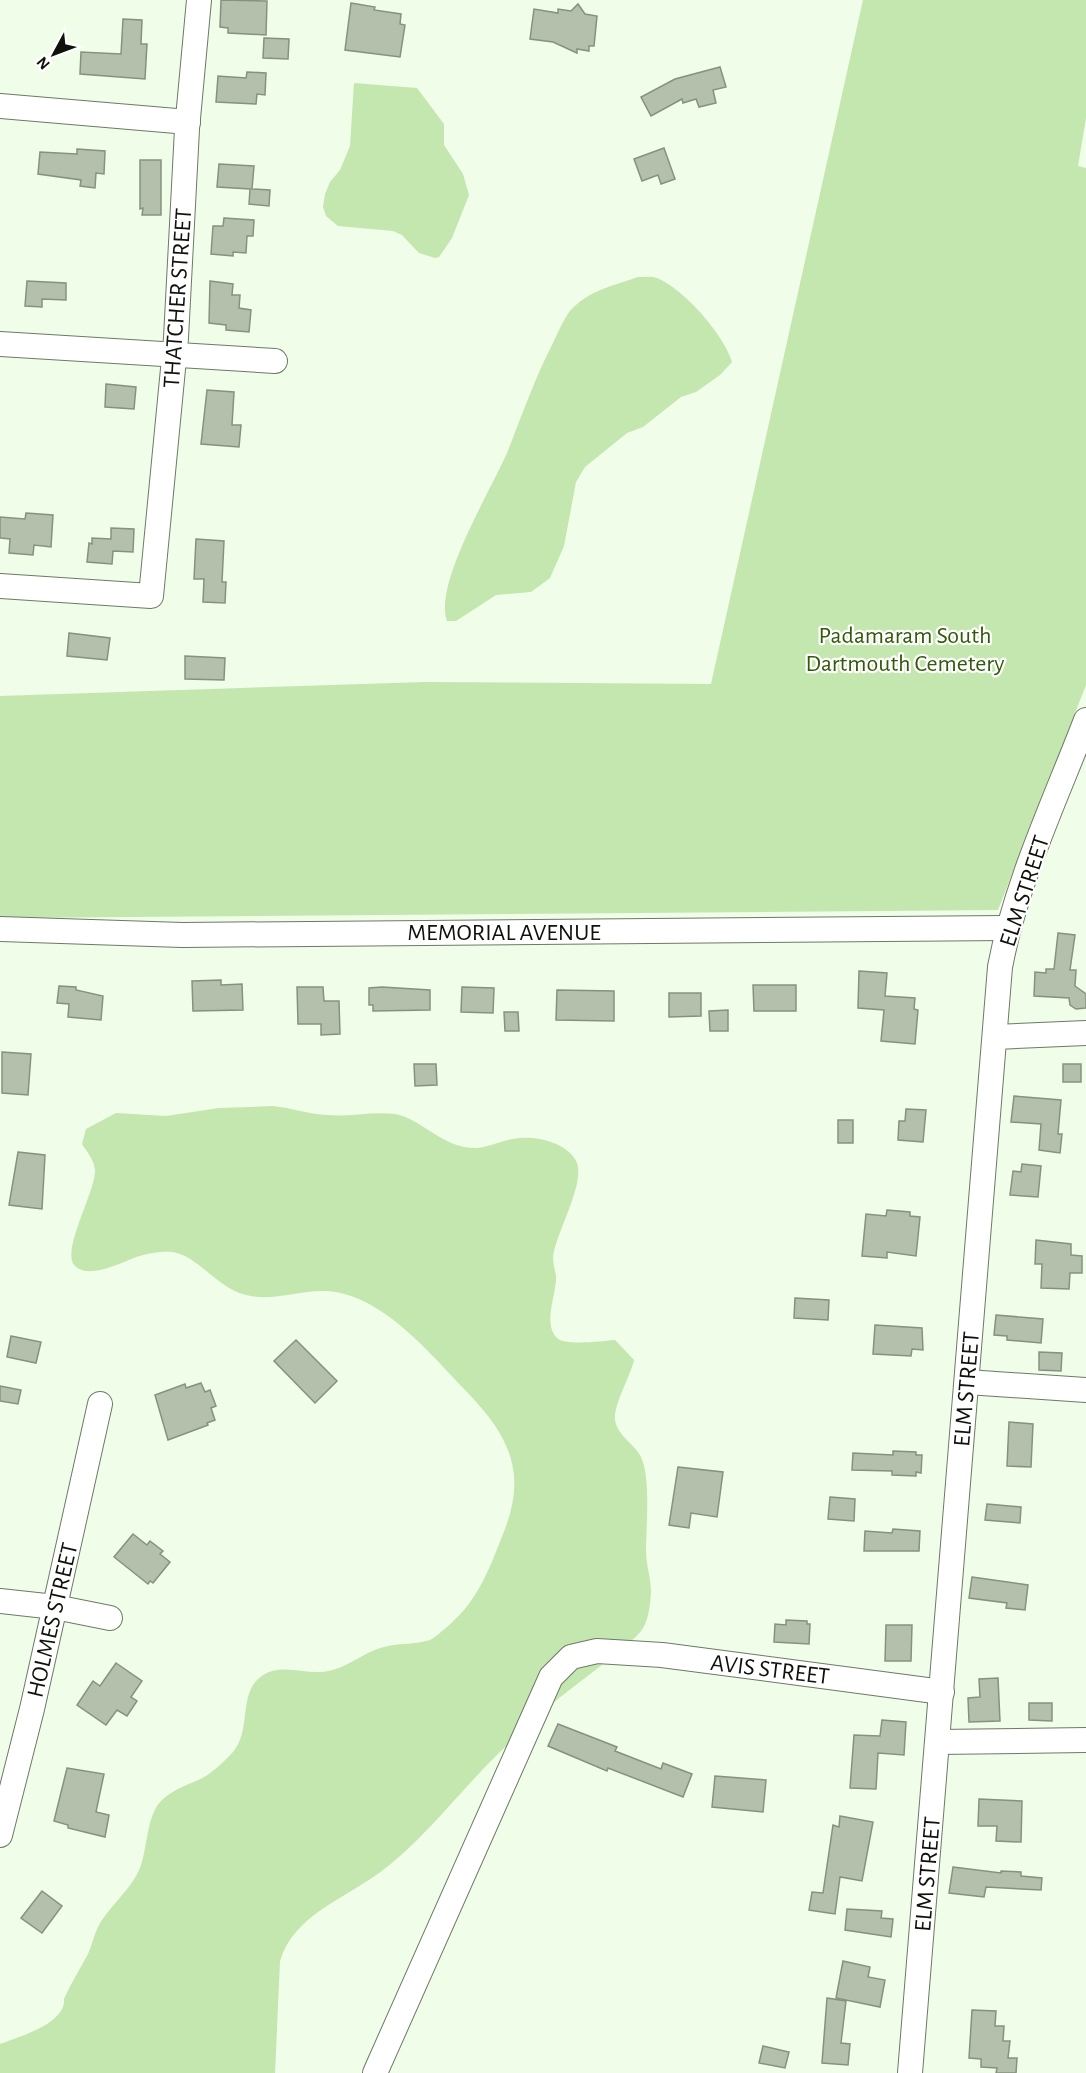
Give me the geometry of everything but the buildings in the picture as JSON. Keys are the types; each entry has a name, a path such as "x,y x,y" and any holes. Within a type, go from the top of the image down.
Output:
{"street":[{"name":"THATCHER STREET","path":"0,586 151,596 174,353 188,122 199,0"},
{"path":"0,106 188,122"},
{"path":"0,344 275,361"},
{"name":"ELM STREET","path":"910,2073 1000,967 1007,928 1086,720"},
{"name":"MEMORIAL AVENUE","path":"0,930 182,935 1007,928"},
{"path":"995,1037 1086,1033"},
{"path":"967,1382 1086,1390"},
{"name":"HOLMES STREET","path":"0,1835 55,1608 100,1404"},
{"path":"0,1601 110,1618"},
{"name":"AVIS STREET","path":"375,2073 551,1677 571,1657 597,1651 662,1655 942,1692"},
{"path":"938,1742 1086,1740"}],"green space":[{"name":"Padamaram South Dartmouth Cemetery","path":"863,0 1086,0 1086,118 1078,166 1086,168 1086,685 998,910 0,918 0,696 424,682 711,684"},
{"path":"354,83 417,88 444,124 444,145 463,174 469,195 452,238 439,257 419,253 402,235 393,231 338,226 326,216 323,207 325,194 330,182 340,170 350,146"},
{"path":"638,277 657,278 679,292 712,326 728,351 732,362 720,375 696,392 681,397 643,427 627,433 585,467 576,482 564,546 550,578 531,592 496,595 456,621 447,621 445,604 449,583 467,534 509,448 540,369 565,318 585,298"},
{"path":"273,1106 327,1115 395,1114 415,1122 453,1144 465,1147 477,1148 521,1138 538,1139 563,1148 575,1159 578,1180 553,1258 556,1283 551,1308 551,1325 557,1338 568,1342 615,1340 634,1360 617,1407 615,1420 619,1431 641,1457 644,1466 647,1503 646,1556 651,1592 650,1607 644,1627 637,1636 560,1698 513,1740 396,1860 322,1910 296,1931 280,1961 275,2073 0,2073 0,2044 40,2028 57,2016 63,2008 64,1999 88,1954 98,1927 131,1884 140,1868 150,1823 157,1806 172,1792 209,1774 233,1752 242,1734 246,1704 252,1686 258,1679 272,1671 280,1670 329,1671 380,1648 430,1640 458,1617 475,1594 494,1557 511,1508 514,1472 510,1455 494,1424 422,1345 386,1314 366,1302 346,1294 325,1291 275,1297 246,1295 225,1286 190,1259 172,1252 143,1255 99,1270 82,1270 75,1266 72,1259 72,1248 94,1180 95,1170 92,1159 82,1144 86,1129 116,1113 166,1116 219,1108"}]}
